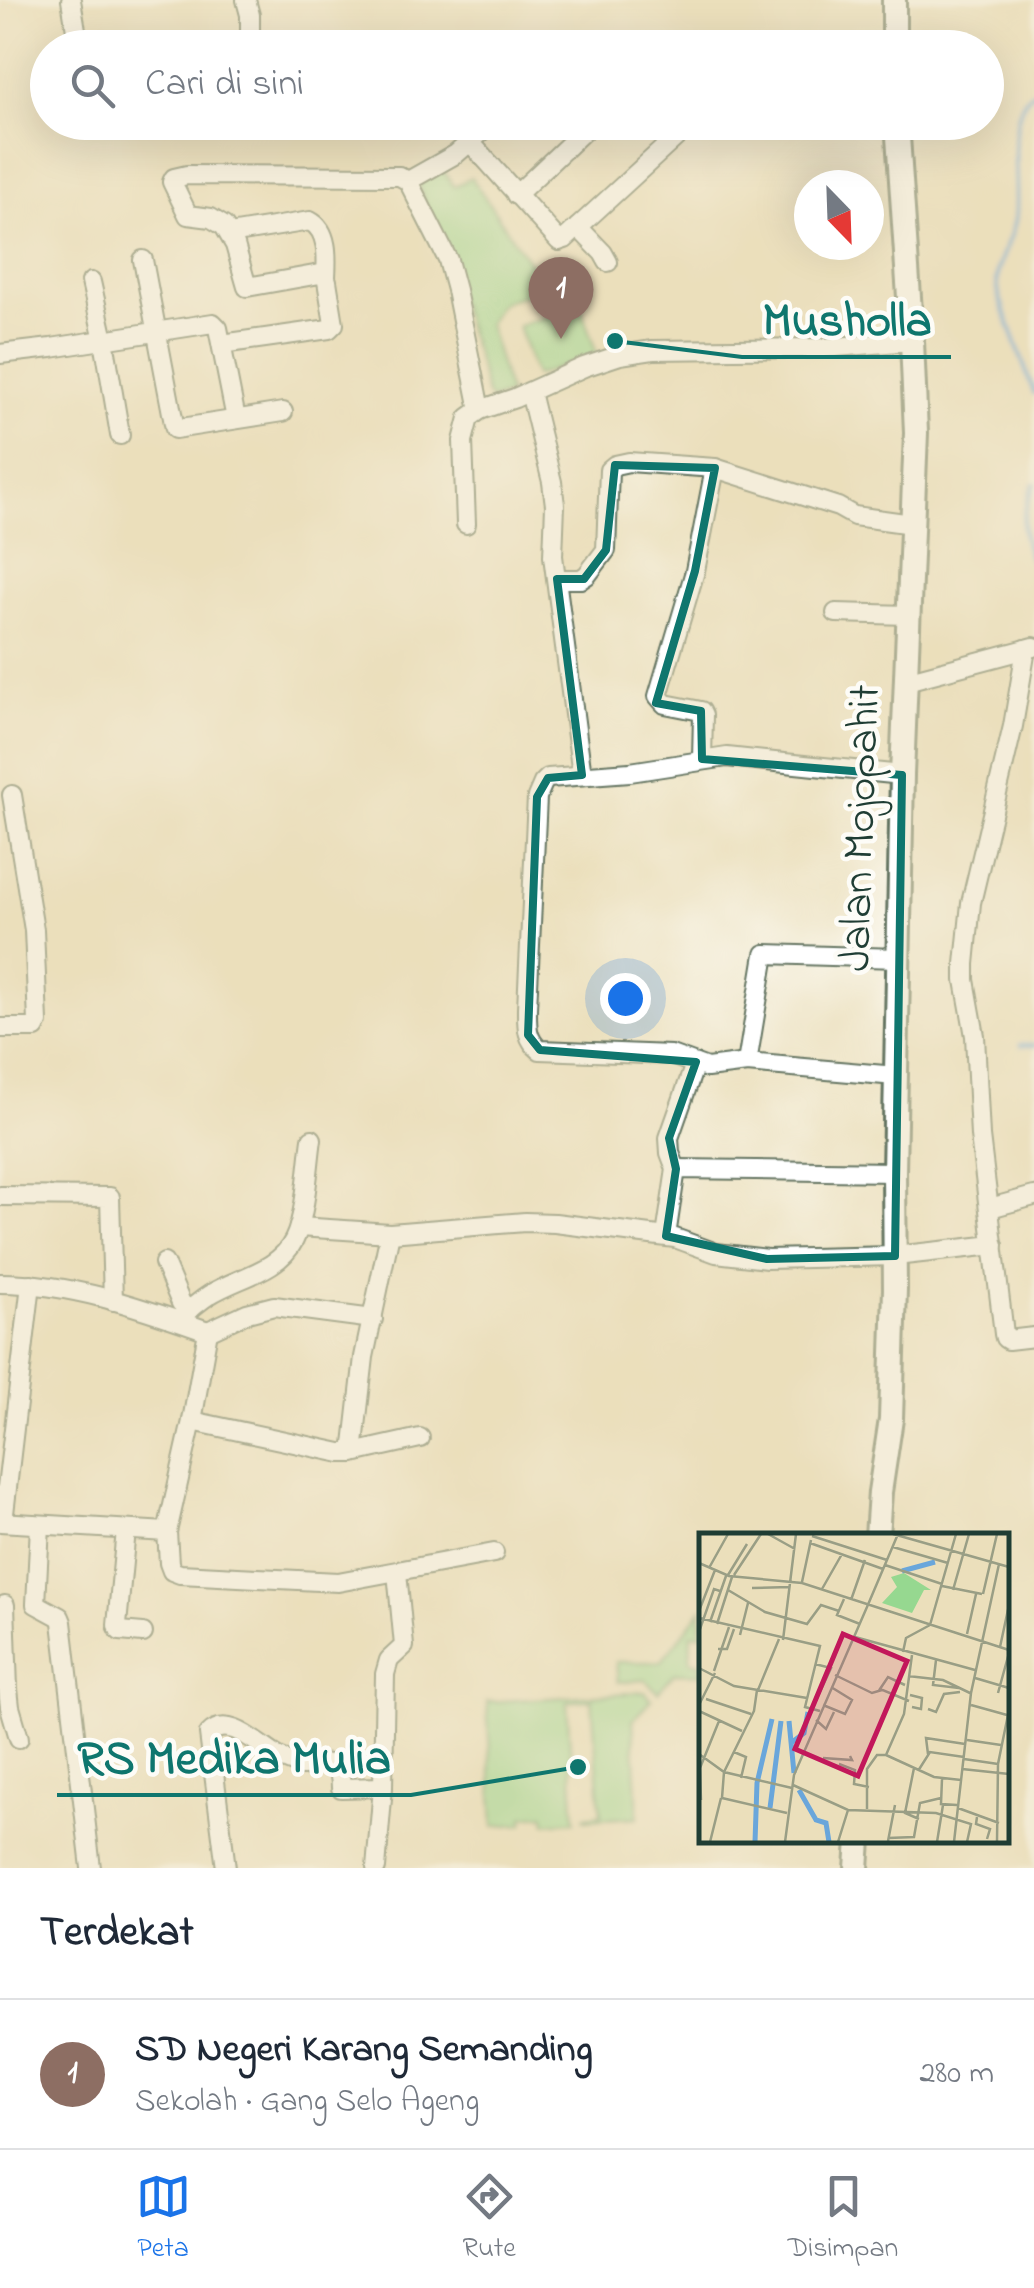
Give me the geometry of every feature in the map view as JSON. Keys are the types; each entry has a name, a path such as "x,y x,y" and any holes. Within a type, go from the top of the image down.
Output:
{"street":[{"path":"71,0 76,30"},
{"path":"246,0 250,30"},
{"path":"894,0 894,30"},
{"path":"408,181 456,154 472,140"},
{"path":"516,195 574,140"},
{"path":"470,142 556,240 562,240 673,140"},
{"name":"Jalan Mojopahit","path":"877,1533 891,1418 902,774 916,433 898,140"},
{"path":"326,278 320,274 248,287 230,234 218,220 188,216 173,188 174,178 389,175 408,181 448,260 480,410"},
{"path":"222,344 329,329 334,324 326,278 327,257 318,224 310,221 230,234"},
{"path":"578,227 608,262"},
{"path":"144,260 176,429 284,412"},
{"path":"91,282 120,435"},
{"path":"0,354 217,324 236,419"},
{"path":"466,524 463,449 464,428 469,418 584,367 633,352 823,348 912,341"},
{"path":"530,392 552,482 553,556 582,775"},
{"path":"557,579 581,579 606,550 609,470 614,464 714,468 838,506 854,516 912,524"},
{"path":"702,760 704,714 665,704 658,696 695,571 714,468"},
{"path":"836,613 908,615"},
{"path":"906,680 1030,648 966,933 965,980 975,1036 980,1136 1005,1338 1034,1336"},
{"path":"896,1076 747,1063 706,1068 671,1055 540,1050 528,1035 527,1008 538,797 548,778 630,772 726,757 902,774"},
{"path":"0,1028 35,1028 38,1022 34,930 12,795"},
{"path":"747,1063 765,954 898,958"},
{"path":"666,1236 676,1169 668,1138 695,1064"},
{"path":"184,1314 206,1296 264,1268 293,1243 300,1227 312,1138"},
{"path":"676,1169 894,1172"},
{"path":"0,1196 110,1197 113,1300"},
{"path":"990,1208 1034,1196"},
{"path":"300,1227 390,1232 525,1222 593,1226 666,1236 716,1253 766,1259 895,1256 994,1245"},
{"path":"353,1453 364,1357 390,1232"},
{"path":"164,1263 184,1314"},
{"path":"0,1284 31,1284 184,1314 208,1331"},
{"path":"31,1284 2,1522 168,1532"},
{"path":"208,1331 274,1306 373,1318"},
{"path":"208,1331 168,1532 168,1563 172,1571 324,1582 494,1553"},
{"path":"192,1421 341,1454 420,1438"},
{"path":"36,1604 40,1525"},
{"path":"126,1530 117,1626 120,1631 143,1633"},
{"path":"376,1868 384,1787 385,1674 389,1660 404,1646 397,1572"},
{"path":"19,1738 8,1689 2,1605 36,1604 62,1622 91,1868"},
{"path":"226,1868 210,1734 213,1729 220,1726 237,1730 283,1760 305,1766 331,1764 341,1777 341,1788 384,1787"},
{"path":"857,1868 858,1843"}],"highlighted area":[{"path":"615,465 715,468 695,571 656,703 701,711 702,759 902,775 895,1256 767,1259 666,1236 676,1169 669,1138 696,1062 540,1050 528,1035 537,797 548,778 582,775 557,579 584,579 606,550"}],"green space":[{"path":"442,168 454,187 471,177 531,265 544,259 565,282 499,305 488,324 509,394 491,400 419,186"},
{"path":"580,305 597,355 535,376 518,326"},
{"path":"699,1613 699,1634 691,1634 690,1661 699,1663 699,1674 675,1673 658,1692 645,1680 618,1682 616,1662 661,1662"},
{"path":"645,1692 651,1699 633,1720 638,1817 585,1820 584,1817 601,1815 592,1699 567,1702 575,1821 546,1823 545,1815 523,1817 523,1824 494,1826 487,1702"}],"waterway":[{"path":"1034,92 1019,115 1015,220 999,266 997,285 1034,393"},
{"path":"1034,484 1023,525 1034,565"},
{"path":"1021,1045 1034,1045"}],"place":[{"name":"SD Negeri Karang Semanding","path":"561,339"},
{"name":"Musholla","path":"615,341"},
{"name":"RS Medika Mulia","path":"578,1767"}]}
